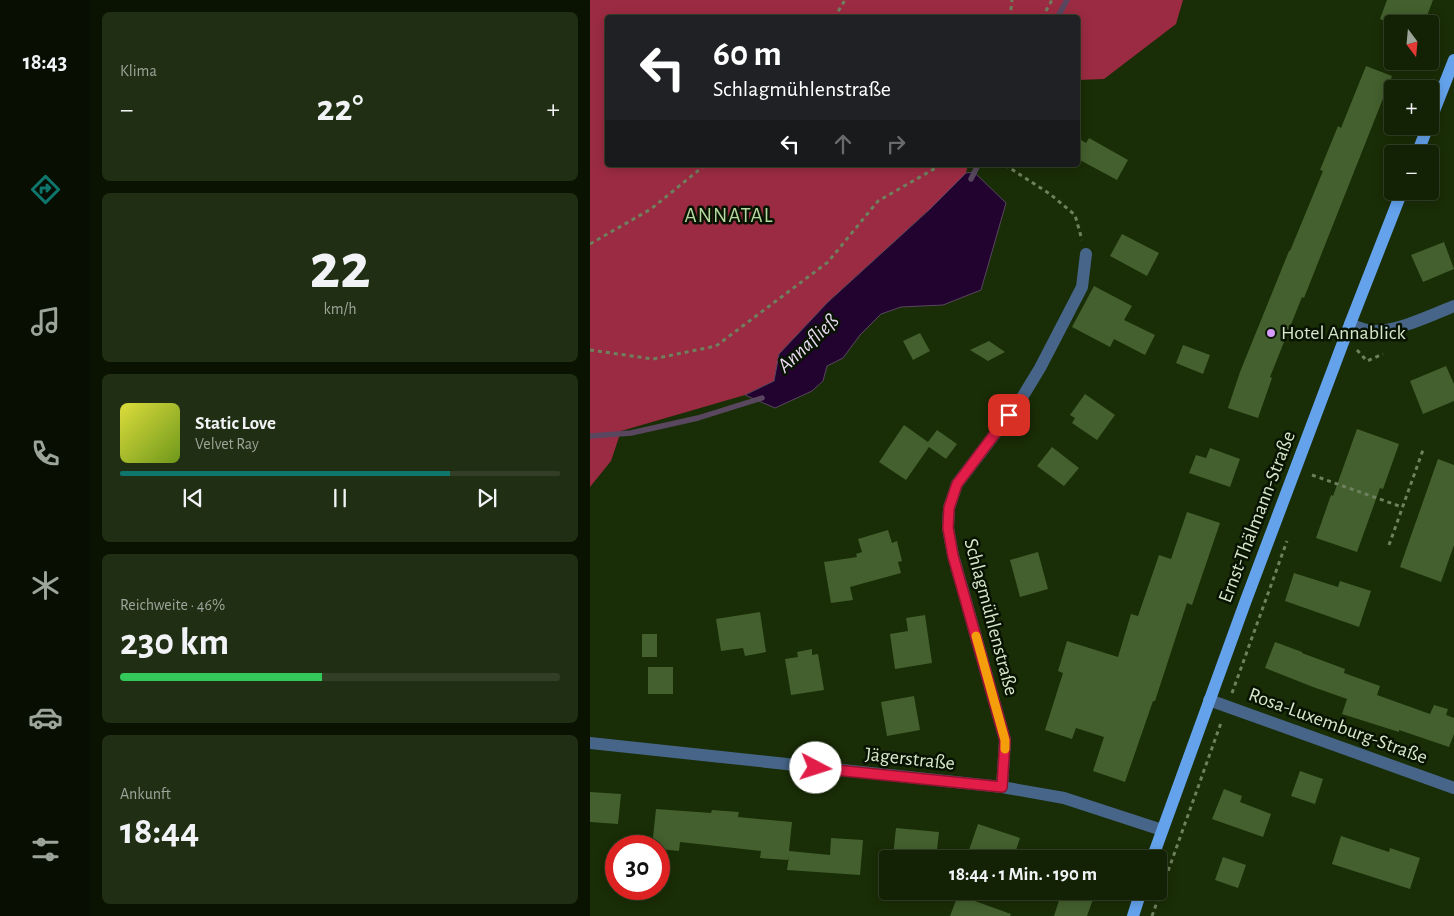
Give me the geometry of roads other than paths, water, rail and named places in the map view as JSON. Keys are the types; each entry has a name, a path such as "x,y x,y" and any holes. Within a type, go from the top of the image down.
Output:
{"main road":[{"path":"1439,98 1454,60"},
{"name":"Ernst-Thälmann-Straße","path":"1155,850 1209,700 1398,200"},
{"path":"1133,916 1138,900"}],"street":[{"name":"Schlagmühlenstraße","path":"1002,787 1005,740 953,556 948,528 949,508 957,484 1020,401 1040,368 1082,287 1086,254"},
{"path":"1350,324 1365,330 1386,330 1410,324 1454,306"},
{"name":"Rosa-Luxemburg-Straße","path":"1209,700 1454,788"},
{"name":"Jägerstraße","path":"590,743 1002,787 1064,798 1162,830"}],"water":[{"path":"974,172 1006,203 981,290 943,305 901,307 881,314 860,335 843,358 827,366 823,381 812,391 775,408 745,395 774,381 779,354 828,302 929,210 966,173"}],"waterway":[{"name":"Annafließ","path":"1059,15 1067,0"},
{"name":"Annafließ","path":"971,179 977,167"},
{"name":"Annafließ","path":"590,436 631,433 698,418 762,398"}],"place":[{"name":"Hotel Annablick","path":"1271,333"}],"district":[{"name":"ANNATAL","path":"729,215"}]}
